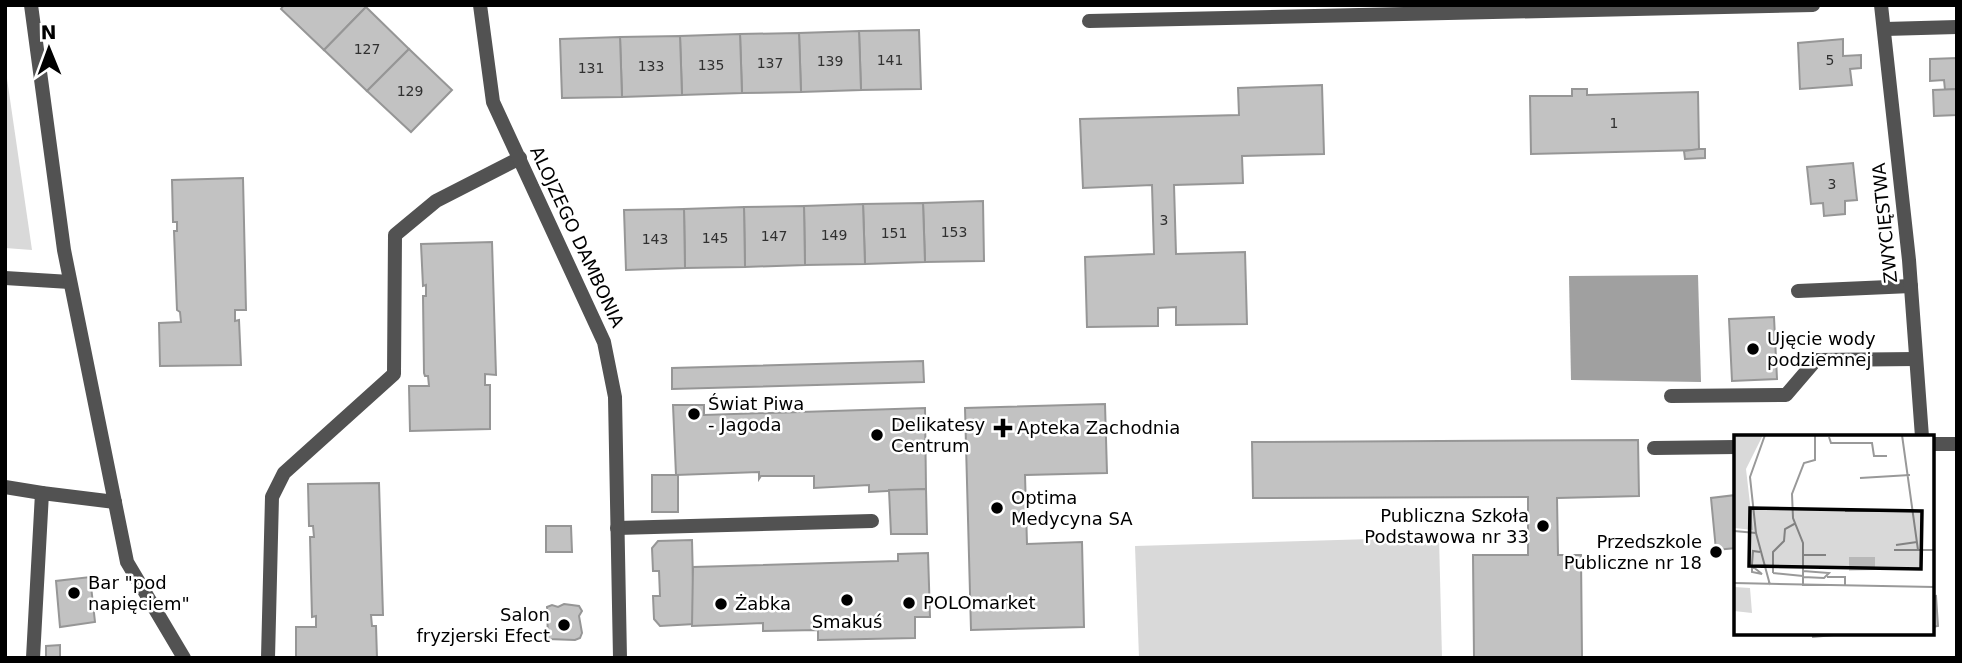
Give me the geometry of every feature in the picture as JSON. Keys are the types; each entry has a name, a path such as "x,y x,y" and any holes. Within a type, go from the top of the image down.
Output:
{"street":[{"path":"31,5 64,250 127,562 184,658"},
{"name":"ALOJZEGO DAMBONIA","path":"480,5 493,102 604,342 615,397 620,658"},
{"path":"1089,21 1812,5"},
{"name":"ZWYCIĘSTWA","path":"1881,5 1911,286 1922,435"},
{"path":"1885,29 1957,27"},
{"path":"268,658 272,497 284,472 394,374 395,235 436,201 520,158"},
{"path":"5,278 70,282"},
{"path":"1798,291 1911,286"},
{"path":"1671,397 1786,395 1816,360 1916,359"},
{"path":"1934,444 1957,444"},
{"path":"1654,448 1734,447"},
{"path":"5,487 115,502"},
{"path":"33,658 42,493"},
{"path":"617,528 872,521"}],"shaded area":[{"path":"5,65 32,250 5,248"},
{"path":"1698,275 1701,382 1571,380 1569,276"},
{"path":"1439,537 1442,658 1139,658 1135,546"}],"building":[{"path":"284,5 366,7 324,50 281,9"},
{"path":"366,7 409,49 367,91 324,50"},
{"path":"919,30 921,89 861,90 859,31"},
{"path":"859,31 861,90 801,92 799,33"},
{"path":"799,33 801,92 742,93 740,34"},
{"path":"740,34 742,93 682,95 680,36"},
{"path":"680,36 682,95 622,97 620,37"},
{"path":"620,37 622,97 562,98 560,39"},
{"path":"1843,39 1843,56 1861,55 1861,68 1850,69 1852,85 1800,89 1798,43"},
{"path":"409,49 452,90 411,132 367,91"},
{"path":"1957,58 1957,89 1945,90 1944,80 1930,81 1930,59"},
{"path":"1322,85 1324,154 1242,156 1243,183 1174,185 1176,254 1245,252 1247,324 1176,325 1176,307 1158,308 1158,326 1087,327 1085,257 1154,254 1152,185 1083,188 1080,119 1239,115 1238,88"},
{"path":"1572,89 1587,89 1587,95 1698,92 1699,150 1531,154 1530,96 1572,96"},
{"path":"1957,89 1957,115 1934,116 1933,90"},
{"path":"1705,149 1705,158 1685,159 1684,151"},
{"path":"1853,163 1857,200 1845,201 1845,214 1824,216 1823,203 1811,204 1807,167"},
{"path":"243,178 246,310 235,310 235,321 239,320 241,365 160,366 159,323 181,322 180,312 177,310 174,231 177,231 177,222 173,222 172,180"},
{"path":"983,201 984,261 925,262 923,203"},
{"path":"923,203 925,262 865,264 863,204"},
{"path":"863,204 865,264 805,265 804,206"},
{"path":"804,206 805,265 745,267 744,207"},
{"path":"744,207 745,267 685,268 684,209"},
{"path":"684,209 685,268 626,270 624,210"},
{"path":"492,242 496,375 485,374 485,385 490,385 490,429 410,431 409,386 429,386 428,376 424,373 423,296 426,296 426,285 423,286 421,244"},
{"name":"Ujęcie wody podziemnej","path":"1774,317 1777,379 1732,381 1729,319"},
{"path":"923,361 924,382 672,389 672,368"},
{"name":"Optima Medycyna SA","path":"1105,404 1107,473 1025,475 1027,544 1082,542 1084,627 971,630 965,408"},
{"path":"673,405 704,405 704,415 925,408 926,489 869,492 869,485 814,488 814,476 761,476 759,479 759,472 676,475"},
{"name":"Publiczna Szkoła Podstawowa nr 33","path":"1638,440 1639,496 1557,498 1558,555 1581,555 1582,658 1474,658 1473,555 1528,555 1528,497 1253,498 1252,442"},
{"path":"652,475 678,475 678,512 652,512"},
{"path":"379,483 383,615 371,615 372,626 376,626 377,658 296,658 296,627 316,627 316,616 312,617 310,537 314,537 313,526 309,526 308,484"},
{"path":"926,489 927,534 891,534 889,490"},
{"path":"1734,495 1734,548 1716,550 1711,498"},
{"path":"546,526 571,526 572,552 546,552"},
{"path":"692,540 694,624 660,626 654,619 653,596 660,596 659,571 653,571 652,548 658,541"},
{"path":"928,553 930,617 915,617 915,638 818,640 818,630 763,631 763,623 692,626 693,567 898,561 898,554"},
{"name":"Bar \"pod napięciem\"","path":"90,577 95,622 60,627 56,581"},
{"path":"1934,596 1938,626 1934,627"},
{"name":"Salon fryzjerski Efect","path":"564,604 579,606 582,611 579,616 582,633 580,638 548,639 547,607"},
{"path":"60,645 60,658 46,658 46,646"}],"place":[{"name":"Ujęcie wody podziemnej","path":"1753,349"},
{"name":"Świat Piwa - Jagoda","path":"694,414"},
{"name":"Apteka Zachodnia","path":"1003,428"},
{"name":"Delikatesy Centrum","path":"877,435"},
{"name":"Optima Medycyna SA","path":"997,508"},
{"name":"Publiczna Szkoła Podstawowa nr 33","path":"1543,526"},
{"name":"Przedszkole Publiczne nr 18","path":"1716,552"},
{"name":"Bar \"pod napięciem\"","path":"74,593"},
{"name":"Smakuś","path":"847,600"},
{"name":"POLOmarket","path":"909,603"},
{"name":"Żabka","path":"721,604"},
{"name":"Salon fryzjerski Efect","path":"564,625"}]}
